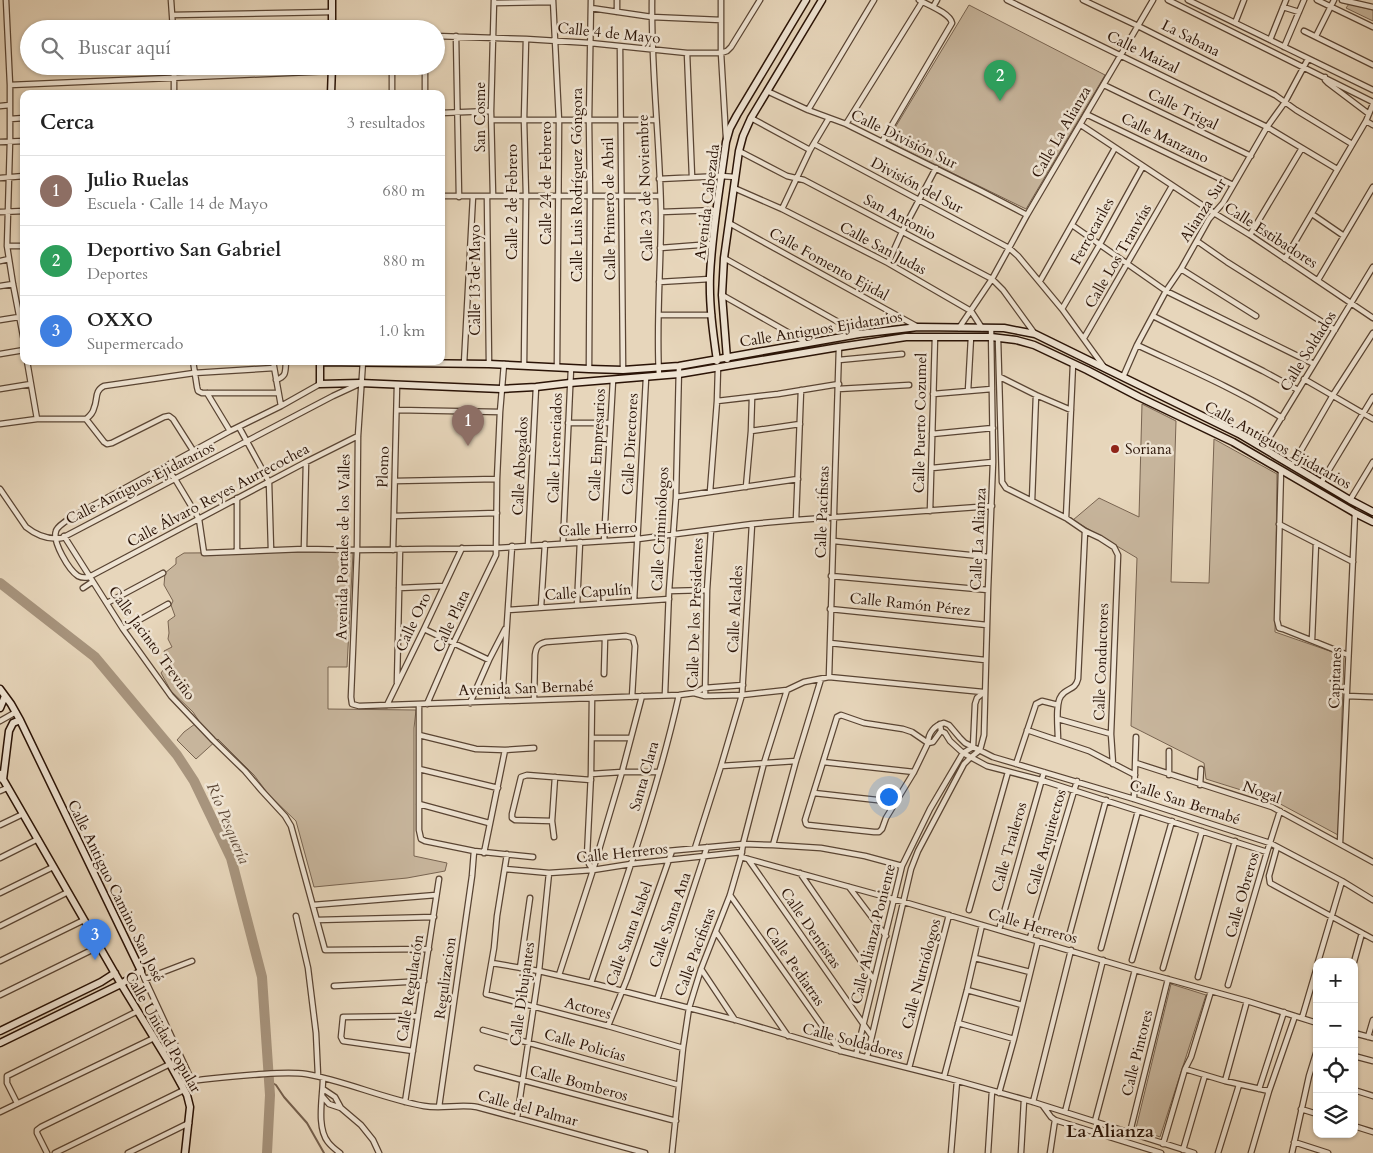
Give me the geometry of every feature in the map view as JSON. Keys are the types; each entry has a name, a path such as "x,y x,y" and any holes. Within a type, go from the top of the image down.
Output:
{"street":[{"path":"6,0 10,85 8,246 20,322"},
{"path":"171,0 172,20"},
{"path":"332,0 332,20"},
{"name":"Calle Luis Rodríguez Góngora","path":"589,369 591,0"},
{"path":"617,0 617,12"},
{"name":"Calle 23 de Noviembre","path":"652,0 661,212 658,315 659,376"},
{"path":"721,0 726,142"},
{"path":"722,53 731,47 760,0"},
{"name":"Avenida Cabezada","path":"718,367 710,279 712,244 726,142 737,114 806,0"},
{"name":"Avenida Cabezada","path":"728,366 722,295 724,258 735,177 743,136 751,118 822,0"},
{"path":"808,110 874,0"},
{"path":"933,7 936,0"},
{"name":"Calle Maizal","path":"1008,0 1267,127 1337,169"},
{"name":"La Sabana","path":"1083,0 1275,95 1352,144"},
{"name":"Calle La Alianza","path":"959,328 992,279 1027,215 1153,0"},
{"path":"1168,0 1325,77 1373,103 1366,121 1285,258"},
{"path":"1188,0 1373,90"},
{"path":"1203,7 1206,0"},
{"path":"1235,23 1244,0"},
{"path":"1270,40 1286,0"},
{"path":"1284,47 1304,0"},
{"path":"1316,0 1373,27"},
{"path":"1316,36 1334,0"},
{"path":"1342,0 1373,7"},
{"path":"494,2 553,1"},
{"name":"Calle 24 de Febrero","path":"553,1 559,121 557,367"},
{"path":"846,124 920,1 933,7 951,18 951,27 882,142"},
{"name":"San Cosme","path":"493,196 491,111 494,2"},
{"path":"1283,7 1299,12"},
{"path":"591,8 652,17 721,20"},
{"path":"172,15 332,12"},
{"path":"0,27 6,26"},
{"path":"1304,31 1373,65"},
{"name":"Calle 4 de Mayo","path":"445,36 526,38 590,43 653,51 722,53"},
{"path":"456,36 459,197"},
{"name":"Calle 2 de Febrero","path":"524,365 526,38"},
{"name":"Calle Primero de Abril","path":"620,47 623,370"},
{"path":"687,53 692,177"},
{"name":"Alianza Sur","path":"1123,377 1137,345 1166,291 1181,269 1209,219 1223,203 1267,127 1285,102 1308,58"},
{"path":"10,85 227,75"},
{"path":"331,90 332,75"},
{"path":"392,75 392,90"},
{"path":"424,75 425,90"},
{"path":"1325,77 1328,83 1369,114"},
{"path":"174,78 174,90"},
{"name":"Calle Trigal","path":"1104,85 1251,156"},
{"name":"Calle División Sur","path":"767,91 808,110 846,124 1027,215"},
{"path":"0,106 10,105"},
{"path":"445,113 491,111"},
{"name":"Calle Manzano","path":"1086,114 1233,185"},
{"path":"10,119 20,118"},
{"path":"751,118 810,150"},
{"path":"782,209 810,150 829,118"},
{"path":"491,120 656,120"},
{"path":"1366,121 1373,125"},
{"name":"Calle Estibadores","path":"1081,125 1285,258 1373,318"},
{"path":"0,142 20,141"},
{"name":"División del Sur","path":"814,144 1009,248 1040,281 1104,367"},
{"path":"1040,281 1115,148"},
{"path":"1250,235 1302,148"},
{"name":"San Antonio","path":"739,152 787,176 804,180 992,279"},
{"name":"Ferrocariles","path":"1062,309 1143,166"},
{"path":"888,263 936,168"},
{"path":"0,178 20,176"},
{"path":"659,179 735,177"},
{"name":"Calle Los Tranvías","path":"1084,338 1172,186"},
{"path":"1318,280 1373,187"},
{"name":"Calle San Judas","path":"734,188 782,209 888,263 971,311"},
{"path":"445,196 660,196"},
{"path":"464,364 473,196"},
{"name":"Calle 13 de Mayo","path":"488,196 488,364"},
{"path":"661,212 716,210"},
{"path":"0,212 20,211"},
{"path":"1312,214 1344,236"},
{"name":"Calle Fomento Ejidal","path":"729,223 918,328"},
{"path":"1072,225 1166,291 1314,364"},
{"path":"1197,241 1335,330"},
{"path":"660,248 712,244"},
{"path":"8,246 20,246"},
{"path":"724,258 859,334"},
{"path":"0,261 9,259"},
{"name":"Calle Soldados","path":"1263,448 1373,267"},
{"path":"1181,269 1256,316"},
{"path":"659,282 710,279"},
{"path":"992,279 1003,290 1035,334"},
{"path":"0,286 13,284"},
{"path":"722,295 807,343"},
{"path":"971,311 982,328"},
{"path":"658,315 712,314"},
{"path":"1153,316 1298,390"},
{"path":"0,320 19,317"},
{"name":"Calle Antiguos Ejidatarios","path":"445,363 623,370 659,368 859,334 918,328 1004,328 1035,334 1239,434 1373,512"},
{"name":"Calle La Alianza","path":"980,750 984,736 986,625 992,506 992,389 995,338 991,328"},
{"path":"1292,466 1373,333"},
{"name":"Calle Antiguos Ejidatarios","path":"360,384 333,396 56,539 58,528 81,512 320,384 360,384 501,388 536,387 679,374 906,337 934,336 995,338 1016,340 1034,345 1233,442 1373,522"},
{"name":"Calle Puerto Cozumel","path":"930,511 934,336"},
{"path":"968,391 971,337"},
{"path":"995,338 1000,377 1002,482 1006,488 1066,518 1085,531 1078,679 1074,687 1059,698 1058,740"},
{"path":"1137,345 1257,402 1282,418"},
{"name":"Calle Pacifistas","path":"829,677 839,347"},
{"path":"0,354 20,351"},
{"path":"839,360 902,354"},
{"name":"Calle Plata","path":"427,704 454,642 493,562 496,548 497,479 501,388 504,364"},
{"path":"1066,518 1073,364"},
{"path":"28,365 37,419"},
{"path":"193,365 197,387 200,392 278,393"},
{"path":"274,365 281,406"},
{"path":"276,380 284,376 286,365"},
{"path":"320,365 320,384"},
{"name":"Avenida Portales de los Valles","path":"359,706 352,704 351,697 362,365"},
{"name":"Calle Criminólogos","path":"665,694 669,590 676,497 679,366"},
{"path":"710,492 718,367"},
{"path":"0,424 37,419 86,419 94,410 97,392 102,387 194,373 274,368"},
{"name":"Calle Licenciados","path":"563,543 571,368"},
{"path":"1000,377 1071,410"},
{"name":"Calle Directores","path":"634,602 646,378"},
{"path":"1304,379 1373,419"},
{"name":"Calle Empresarios","path":"604,541 613,380"},
{"path":"0,389 31,384"},
{"path":"717,401 752,398 801,390 909,384"},
{"name":"Plomo","path":"393,550 397,385"},
{"name":"Calle Abogados","path":"528,545 536,387"},
{"path":"934,394 992,389"},
{"path":"796,520 801,390"},
{"path":"207,393 230,431"},
{"path":"1032,501 1036,395"},
{"path":"1321,483 1373,397"},
{"path":"746,487 752,398"},
{"path":"397,410 500,412"},
{"path":"86,419 107,444 164,417 170,416 194,452"},
{"path":"568,423 610,423"},
{"path":"751,431 800,424"},
{"path":"239,427 270,482 271,550"},
{"path":"932,434 993,428"},
{"name":"Calle Álvaro Reyes Aurrecochea","path":"89,577 358,436"},
{"path":"304,549 306,462"},
{"path":"932,468 993,462"},
{"path":"1350,500 1373,462"},
{"path":"165,467 175,479 199,519"},
{"path":"1281,470 1277,620 1280,628 1348,655"},
{"path":"395,481 497,479"},
{"path":"676,497 798,479"},
{"path":"0,489 26,527 32,532 56,539 65,560 73,572 82,578 89,577"},
{"path":"237,498 237,551"},
{"name":"Calle Hierro","path":"199,519 204,552 304,549 400,550 496,548 638,540 752,524 992,506"},
{"name":"Capitanes","path":"1340,843 1355,513"},
{"path":"394,516 497,514"},
{"name":"Calle Alcaldes","path":"742,695 752,524"},
{"path":"1279,524 1353,562"},
{"name":"Calle De los Presidentes","path":"704,696 711,530"},
{"name":"Calle Conductores","path":"1085,531 1100,538 1117,551 1111,734 1113,764"},
{"name":"Calle Jacinto Treviño","path":"64,536 123,629 171,696 245,771 285,816 291,826 325,950 429,949"},
{"path":"834,541 990,557"},
{"path":"578,605 580,542"},
{"path":"1312,640 1316,543"},
{"path":"541,608 546,544"},
{"path":"502,701 512,546"},
{"name":"Calle Oro","path":"387,705 462,548"},
{"path":"397,684 400,550"},
{"path":"107,603 163,573"},
{"path":"831,576 988,590"},
{"name":"Calle Jacinto Treviño","path":"83,588 92,582"},
{"path":"399,588 444,586"},
{"path":"669,590 708,590"},
{"name":"Calle Capulín","path":"508,610 669,599"},
{"path":"123,629 168,604"},
{"name":"Calle Ramón Pérez","path":"830,608 986,625"},
{"path":"470,703 507,625"},
{"path":"424,629 489,660"},
{"path":"534,699 535,655 538,645 546,642 626,636 633,638 634,646 632,697"},
{"path":"604,674 605,638"},
{"path":"830,643 985,660"},
{"name":"Avenida San Bernabé","path":"694,693 704,696 742,695 787,690 804,682 829,677 984,692"},
{"path":"773,845 821,679"},
{"name":"Avenida San Bernabé","path":"359,706 679,695 694,693 704,688 743,686"},
{"name":"Calle Antiguo Camino San José","path":"0,689 20,720 192,1081"},
{"path":"742,844 764,763 787,690"},
{"path":"973,747 975,704 977,698 984,692"},
{"name":"Santa Clara","path":"591,983 635,854 679,695"},
{"path":"695,848 742,695"},
{"path":"0,708 5,696"},
{"path":"559,975 593,870 642,696"},
{"path":"1347,696 1373,697"},
{"path":"592,698 588,856 589,864 593,870"},
{"path":"1016,764 1036,704 1042,701 1058,705"},
{"path":"418,705 419,830 421,839 484,853 533,857"},
{"path":"0,721 16,712"},
{"path":"928,743 912,732 903,729 864,723 841,716 837,717 805,820 806,824 879,832 914,772 928,743 930,734 940,724 941,731 933,742 928,743"},
{"path":"1058,719 1111,734"},
{"path":"2,777 9,731 13,723 20,720"},
{"name":"Calle San Bernabé","path":"940,724 949,725 960,738 993,757 1134,799 1270,843 1373,900"},
{"path":"1027,730 1089,751 1135,775"},
{"name":"Calle San Bernabé","path":"941,731 963,753 987,766 1074,790 1267,852"},
{"path":"419,735 476,749 534,748"},
{"path":"1134,799 1136,737"},
{"path":"592,738 631,738"},
{"name":"Calle Alianza Poniente","path":"856,1055 902,866 930,809 963,753 973,747"},
{"path":"484,853 505,750"},
{"name":"Calle Alianza Poniente","path":"867,1058 910,873 918,851 964,764 980,750"},
{"path":"1169,751 1169,775"},
{"path":"721,766 796,761"},
{"path":"823,762 914,772"},
{"name":"Nogal","path":"1136,764 1264,804 1373,862"},
{"path":"419,769 498,788"},
{"path":"1200,785 1201,769"},
{"path":"591,774 659,772"},
{"path":"969,910 1008,772"},
{"name":"Calle Traileros","path":"999,930 1044,772"},
{"path":"552,821 515,820 512,818 521,776 591,780"},
{"name":"Calle Unidad Popular","path":"2,777 184,1090 190,1107 185,1153"},
{"path":"554,837 552,821 555,777"},
{"name":"Calle Arquitectos","path":"1030,938 1077,782"},
{"path":"0,791 8,788"},
{"path":"814,793 895,802"},
{"path":"1069,936 1106,800"},
{"path":"419,804 490,823"},
{"path":"1101,948 1138,811"},
{"name":"Calle Obreros","path":"1228,986 1280,812"},
{"path":"0,825 23,814"},
{"path":"1132,960 1172,821"},
{"path":"1163,968 1202,831"},
{"path":"0,858 38,839"},
{"path":"1198,977 1235,841"},
{"name":"Calle Pacifistas","path":"672,1153 689,1008 701,969 730,895 742,854 742,844"},
{"name":"Calle Herreros","path":"635,854 742,844 773,845 821,848 865,856 902,866"},
{"name":"Calle Santa Ana","path":"657,1000 707,847"},
{"path":"1277,847 1268,876 1272,884 1373,939"},
{"name":"Regulizacion","path":"439,1107 474,851"},
{"name":"Calle Santa Isabel","path":"608,1026 672,851"},
{"path":"492,963 507,854"},
{"name":"Calle Herreros","path":"505,869 550,873 742,854 748,859 1030,938 1313,1022"},
{"name":"Calle Dentistas","path":"748,859 871,1035"},
{"path":"0,893 53,866"},
{"name":"Calle Dibujantes","path":"517,1118 539,971 550,873"},
{"path":"800,873 874,980"},
{"name":"Calle Regulación","path":"405,1102 439,879"},
{"path":"1319,958 1342,882"},
{"path":"849,887 886,936"},
{"path":"0,926 68,892"},
{"path":"313,906 436,895"},
{"name":"Calle Pediatras","path":"730,895 841,1051"},
{"path":"520,968 530,898"},
{"name":"Calle Nutriólogos","path":"909,1068 950,915"},
{"path":"296,916 308,968 316,1032 323,1089 322,1127 328,1143 340,1153"},
{"path":"317,920 434,917"},
{"path":"0,961 84,920"},
{"path":"944,1078 982,925"},
{"path":"716,932 789,1036"},
{"path":"1355,958 1362,934"},
{"path":"999,1093 1038,941"},
{"path":"0,995 100,946"},
{"path":"1033,1102 1071,950"},
{"path":"975,958 1030,972"},
{"path":"1065,1112 1103,960"},
{"path":"145,979 192,961"},
{"name":"Calle Soldadores","path":"492,963 559,975 736,1020 841,1051 1033,1102 1194,1153"},
{"name":"Actores","path":"492,963 486,994 683,1048"},
{"path":"701,969 736,1020"},
{"path":"1095,1121 1134,970"},
{"path":"0,1042 121,984 141,971"},
{"path":"0,1031 101,982 115,973"},
{"name":"Calle Pintores","path":"1130,1132 1168,979"},
{"path":"334,986 424,981"},
{"path":"1302,1018 1313,981"},
{"path":"967,990 1022,1005"},
{"path":"1163,1144 1211,991"},
{"path":"1225,1081 1247,1001"},
{"path":"17,1103 6,1076 138,1012"},
{"path":"1259,1089 1284,1012"},
{"path":"412,1051 343,1041 343,1017 418,1016"},
{"path":"1251,1153 1269,1092 1295,1016"},
{"path":"1358,1034 1371,1038 1373,1020"},
{"path":"958,1023 1014,1039"},
{"name":"Calle Policías","path":"483,1030 679,1084"},
{"path":"0,1112 154,1038"},
{"path":"162,1051 175,1044"},
{"path":"1358,1057 1373,1061"},
{"path":"1292,1153 1313,1063"},
{"path":"47,1153 37,1132 40,1127 170,1064"},
{"name":"Calle Bomberos","path":"477,1068 676,1121"},
{"path":"1185,1069 1269,1092"},
{"name":"Calle del Palmar","path":"180,1083 222,1077 303,1073 425,1106 478,1106 645,1153"},
{"path":"1183,1150 1205,1075"},
{"path":"1309,1076 1313,1077"},
{"path":"951,1153 957,1081"},
{"path":"1218,1153 1239,1085"},
{"path":"323,1089 335,1097 341,1108 361,1125 373,1140 380,1153"},
{"path":"56,1153 184,1090"},
{"path":"988,1153 992,1091"},
{"path":"1358,1091 1373,1096"},
{"path":"322,1096 329,1104 341,1108"},
{"path":"1021,1153 1024,1100"},
{"name":"Calle Soldadores","path":"1042,1106 1055,1120 1161,1153"},
{"path":"1301,1109 1313,1113"},
{"path":"1050,1153 1055,1120"},
{"path":"128,1153 189,1123"},
{"path":"1358,1127 1373,1132"},
{"path":"1294,1142 1328,1153"},
{"path":"1137,1153 1139,1146"}],"shaded area":[{"path":"1349,4 1373,10 1373,21 1346,8"},
{"path":"969,5 1105,75 1026,209 887,141"},
{"path":"1142,404 1176,421 1171,582 1209,583 1214,439 1277,474 1275,632 1344,656 1338,835 1273,800 1206,779 1204,763 1131,726 1137,558 1073,520 1099,498 1139,517"},
{"path":"184,553 353,553 347,667 328,667 328,709 416,710 414,728 414,856 447,863 445,871 407,878 314,887 296,821 269,795 254,775 218,739 196,759 177,740 199,721 193,712 171,691 161,673 168,663 164,651 172,647 168,639 168,621 175,616 171,605 173,601 164,585 165,573 176,564 176,558"},
{"path":"1171,984 1206,995 1160,1137 1136,1128"}],"waterway":[{"name":"Río Pesquería","path":"0,583 95,657 177,755 194,781 231,858 262,977 270,1095 267,1153"},
{"path":"269,1081 276,1085 307,1123 324,1153"}],"place":[{"name":"Deportivo San Gabriel","path":"1000,101"},
{"name":"Julio Ruelas","path":"468,446"},
{"name":"Soriana","path":"1115,449"},
{"name":"OXXO","path":"95,960"}],"district":[{"name":"La Alianza","path":"1110,1131"}]}
